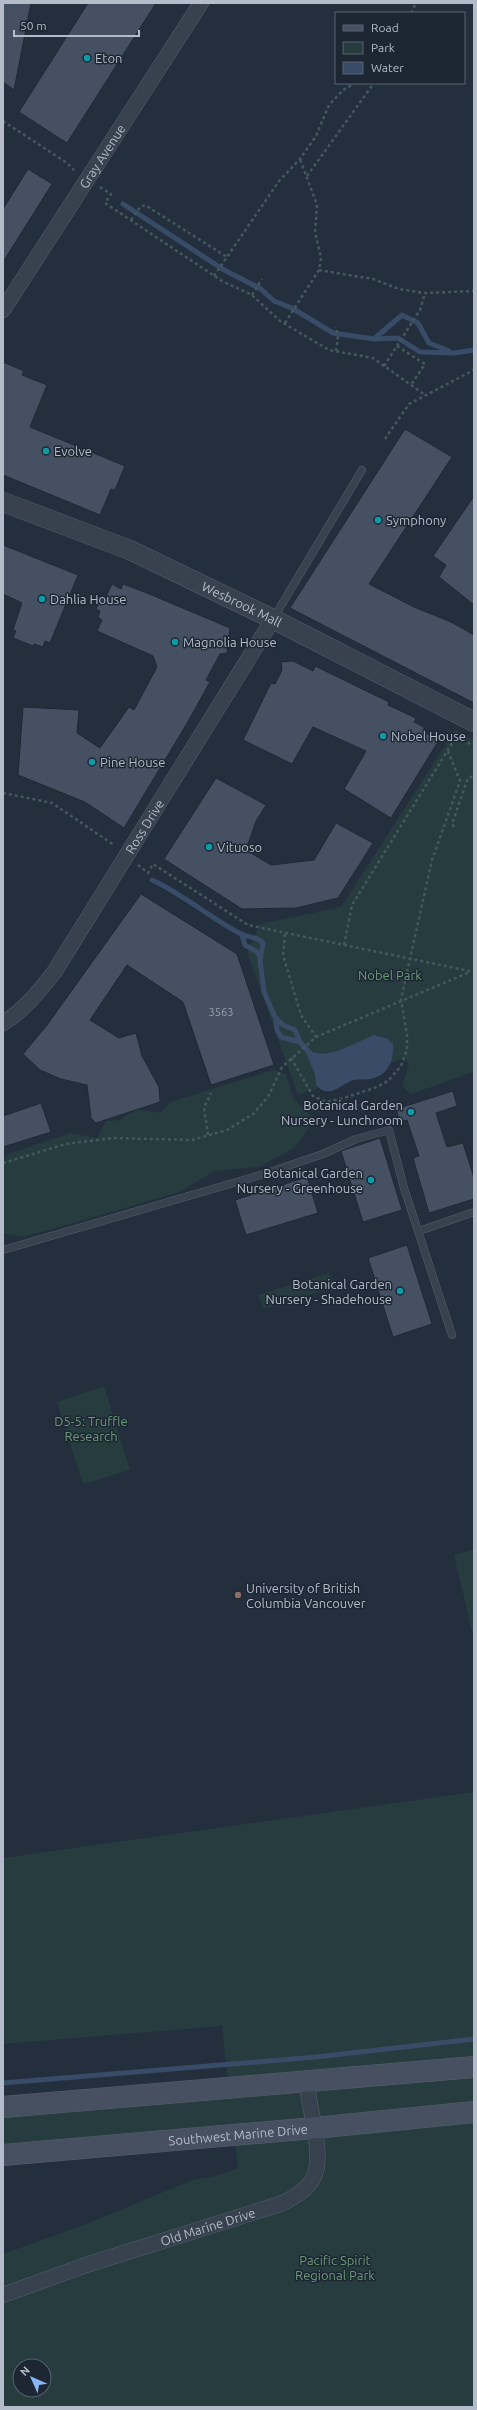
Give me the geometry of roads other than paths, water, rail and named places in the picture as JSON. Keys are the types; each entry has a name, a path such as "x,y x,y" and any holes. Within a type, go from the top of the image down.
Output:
{"main road":[{"path":"3,2107 474,2067"},
{"name":"Southwest Marine Drive","path":"3,2155 314,2128 474,2112"}],"street":[{"name":"Gray Avenue","path":"3,310 201,3"},
{"name":"Wesbrook Mall","path":"3,502 130,550 273,619 470,720"},
{"name":"Ross Drive","path":"3,1023 12,1018 37,995 55,971 127,858 273,619"},
{"name":"Old Marine Drive","path":"3,2295 86,2265 292,2199 304,2191 317,2170 319,2158 306,2082"}],"lane":[{"path":"273,619 362,470"},
{"path":"3,1250 264,1174 323,1154 356,1139 389,1130 452,1335"},
{"path":"419,1231 474,1212"}],"water":[{"path":"374,1035 388,1039 393,1044 391,1062 389,1067 381,1075 370,1079 354,1080 330,1091 321,1089 316,1085 315,1074 306,1053 310,1050 324,1054 333,1052"}],"waterway":[{"path":"123,204 224,270 261,289 274,301 292,308 333,333 374,339 398,338 420,352 454,353 474,350"},
{"path":"374,339 402,315 418,323 429,343 449,351"},
{"path":"152,880 175,892 230,928 244,935 258,939 263,943 260,960 264,992 275,1017 283,1025 295,1030 300,1042 308,1051"},
{"path":"242,935 245,945 256,951 261,958"},
{"path":"276,1018 277,1030 281,1037 300,1042"},
{"path":"3,2083 316,2057 474,2039"}],"place":[{"name":"Eton","path":"87,58"},
{"name":"Evolve","path":"46,451"},
{"name":"Symphony","path":"378,520"},
{"name":"Dahlia House","path":"42,599"},
{"name":"Magnolia House","path":"175,642"},
{"name":"Nobel House","path":"383,736"},
{"name":"Pine House","path":"92,762"},
{"name":"Vituoso","path":"209,847"},
{"name":"Botanical Garden Nursery - Lunchroom","path":"411,1112"},
{"name":"Botanical Garden Nursery - Greenhouse","path":"371,1180"},
{"name":"Botanical Garden Nursery - Shadehouse","path":"400,1291"},
{"name":"University of British Columbia Vancouver","path":"238,1595"}],"park label":[{"name":"Nobel Park","path":"390,975"},
{"name":"D5-5: Truffle Research","path":"91,1428"},
{"name":"Pacific Spirit Regional Park","path":"335,2268"}]}
